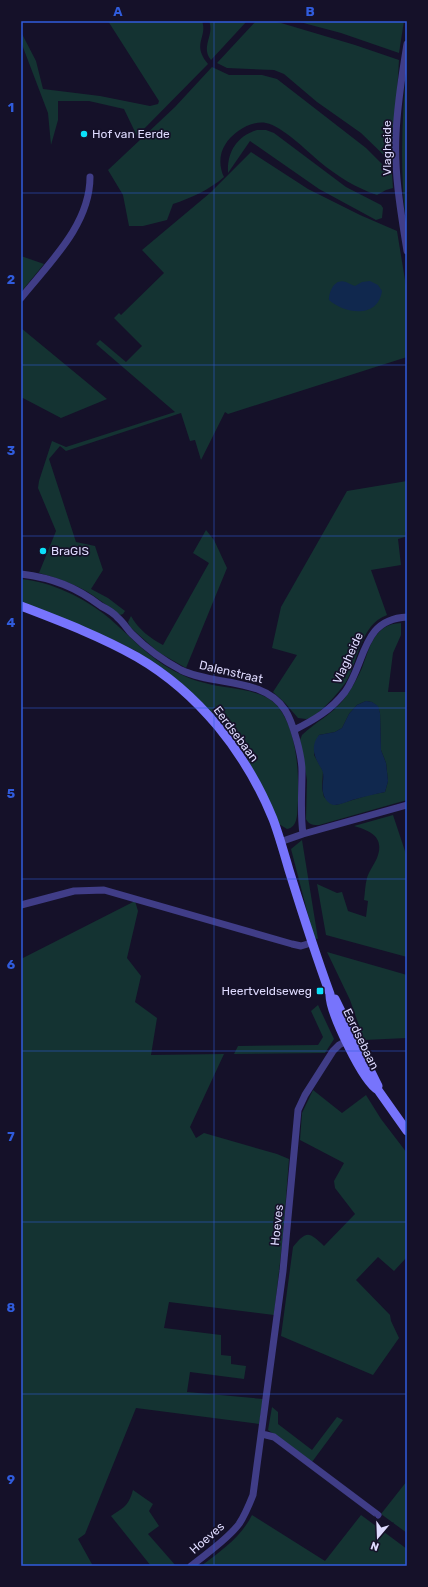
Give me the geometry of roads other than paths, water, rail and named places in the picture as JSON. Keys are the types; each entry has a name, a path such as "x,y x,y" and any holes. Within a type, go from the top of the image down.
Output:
{"main road":[{"name":"Eerdsebaan","path":"21,606 70,625 108,642 138,658 180,688 202,709 221,730 243,759 259,788 273,820 311,943 330,994 334,998 350,1040 378,1085 378,1090 407,1131"}],"street":[{"name":"Vlagheide","path":"407,44 399,97 396,136 397,173 407,251"},
{"path":"21,298 71,235 80,219 86,201 90,177"},
{"name":"Dalenstraat","path":"21,574 54,581 83,592 118,617 132,634 148,648 184,671 202,678 257,688 266,691 280,703 286,711 294,730 302,769 301,817 303,834"},
{"name":"Vlagheide","path":"294,730 311,722 325,712 345,692 356,673 369,638 377,628 388,621 407,617"},
{"path":"280,842 303,834 407,805"},
{"path":"21,905 74,890 104,890 292,944 301,946 311,943"},
{"name":"Hoeves","path":"191,1566 238,1525 247,1511 253,1495 283,1271 298,1110 305,1095 334,1051 339,1045 350,1040"},
{"path":"262,1434 274,1437 378,1515"}],"water":[{"path":"342,281 355,286 362,282 370,281 378,285 382,291 379,300 368,310 352,311 336,305 329,300 333,286 338,282"},
{"path":"366,701 372,702 378,706 380,713 381,750 386,763 388,781 385,792 334,805 327,800 324,794 323,774 314,752 316,739 319,735 335,732 342,728 349,714 357,705"}],"place":[{"name":"Hof van Eerde","path":"84,134"},
{"name":"BraGIS","path":"43,551"},
{"name":"Heertveldseweg","path":"320,991"}]}
